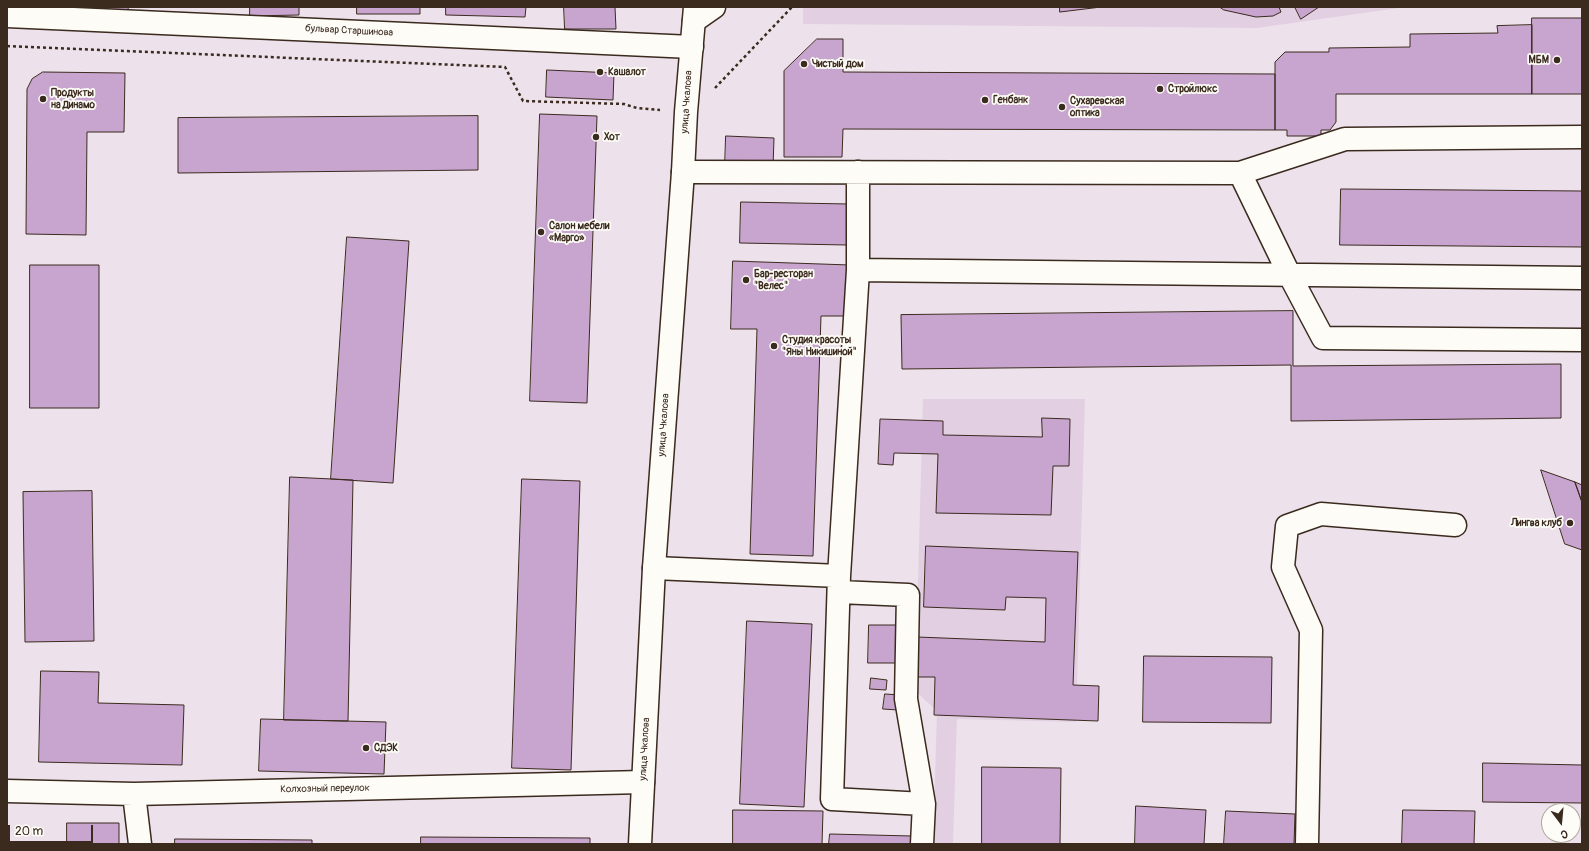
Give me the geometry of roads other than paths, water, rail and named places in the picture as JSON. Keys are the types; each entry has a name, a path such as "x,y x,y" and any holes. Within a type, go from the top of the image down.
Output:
{"main road":[{"path":"694,14 714,7"},
{"name":"улица Чкалова","path":"640,844 654,568 694,14"},
{"name":"бульвар Старшинова","path":"7,16 692,47"},
{"path":"683,172 1240,173 1345,139 1582,137"},
{"path":"858,172 858,270 839,584 832,799 924,804"},
{"path":"1240,173 1290,274 1324,338 1582,340"},
{"path":"858,270 1582,278"},
{"path":"1308,844 1311,630 1283,567 1288,526 1321,514 1456,525"},
{"path":"654,568 839,584 908,595 906,699 924,804 922,844"},
{"name":"Колхозный переулок","path":"7,791 134,794 643,782"},
{"path":"134,794 140,844"}],"place":[{"name":"МБМ","path":"1557,60"},
{"name":"Чистый дом","path":"804,64"},
{"name":"Кашалот","path":"600,72"},
{"name":"Стройлюкс","path":"1160,89"},
{"name":"Продукты на Динамо","path":"43,99"},
{"name":"Генбанк","path":"985,100"},
{"name":"Сухаревская оптика","path":"1062,107"},
{"name":"Хот","path":"596,137"},
{"name":"Салон мебели «Марго»","path":"541,232"},
{"name":"Бар-ресторан \"Велес\"","path":"746,280"},
{"name":"Студия красоты \"Яны Никишиной\"","path":"774,346"},
{"name":"Лингва клуб","path":"1570,523"},
{"name":"СДЭК","path":"366,748"}]}
